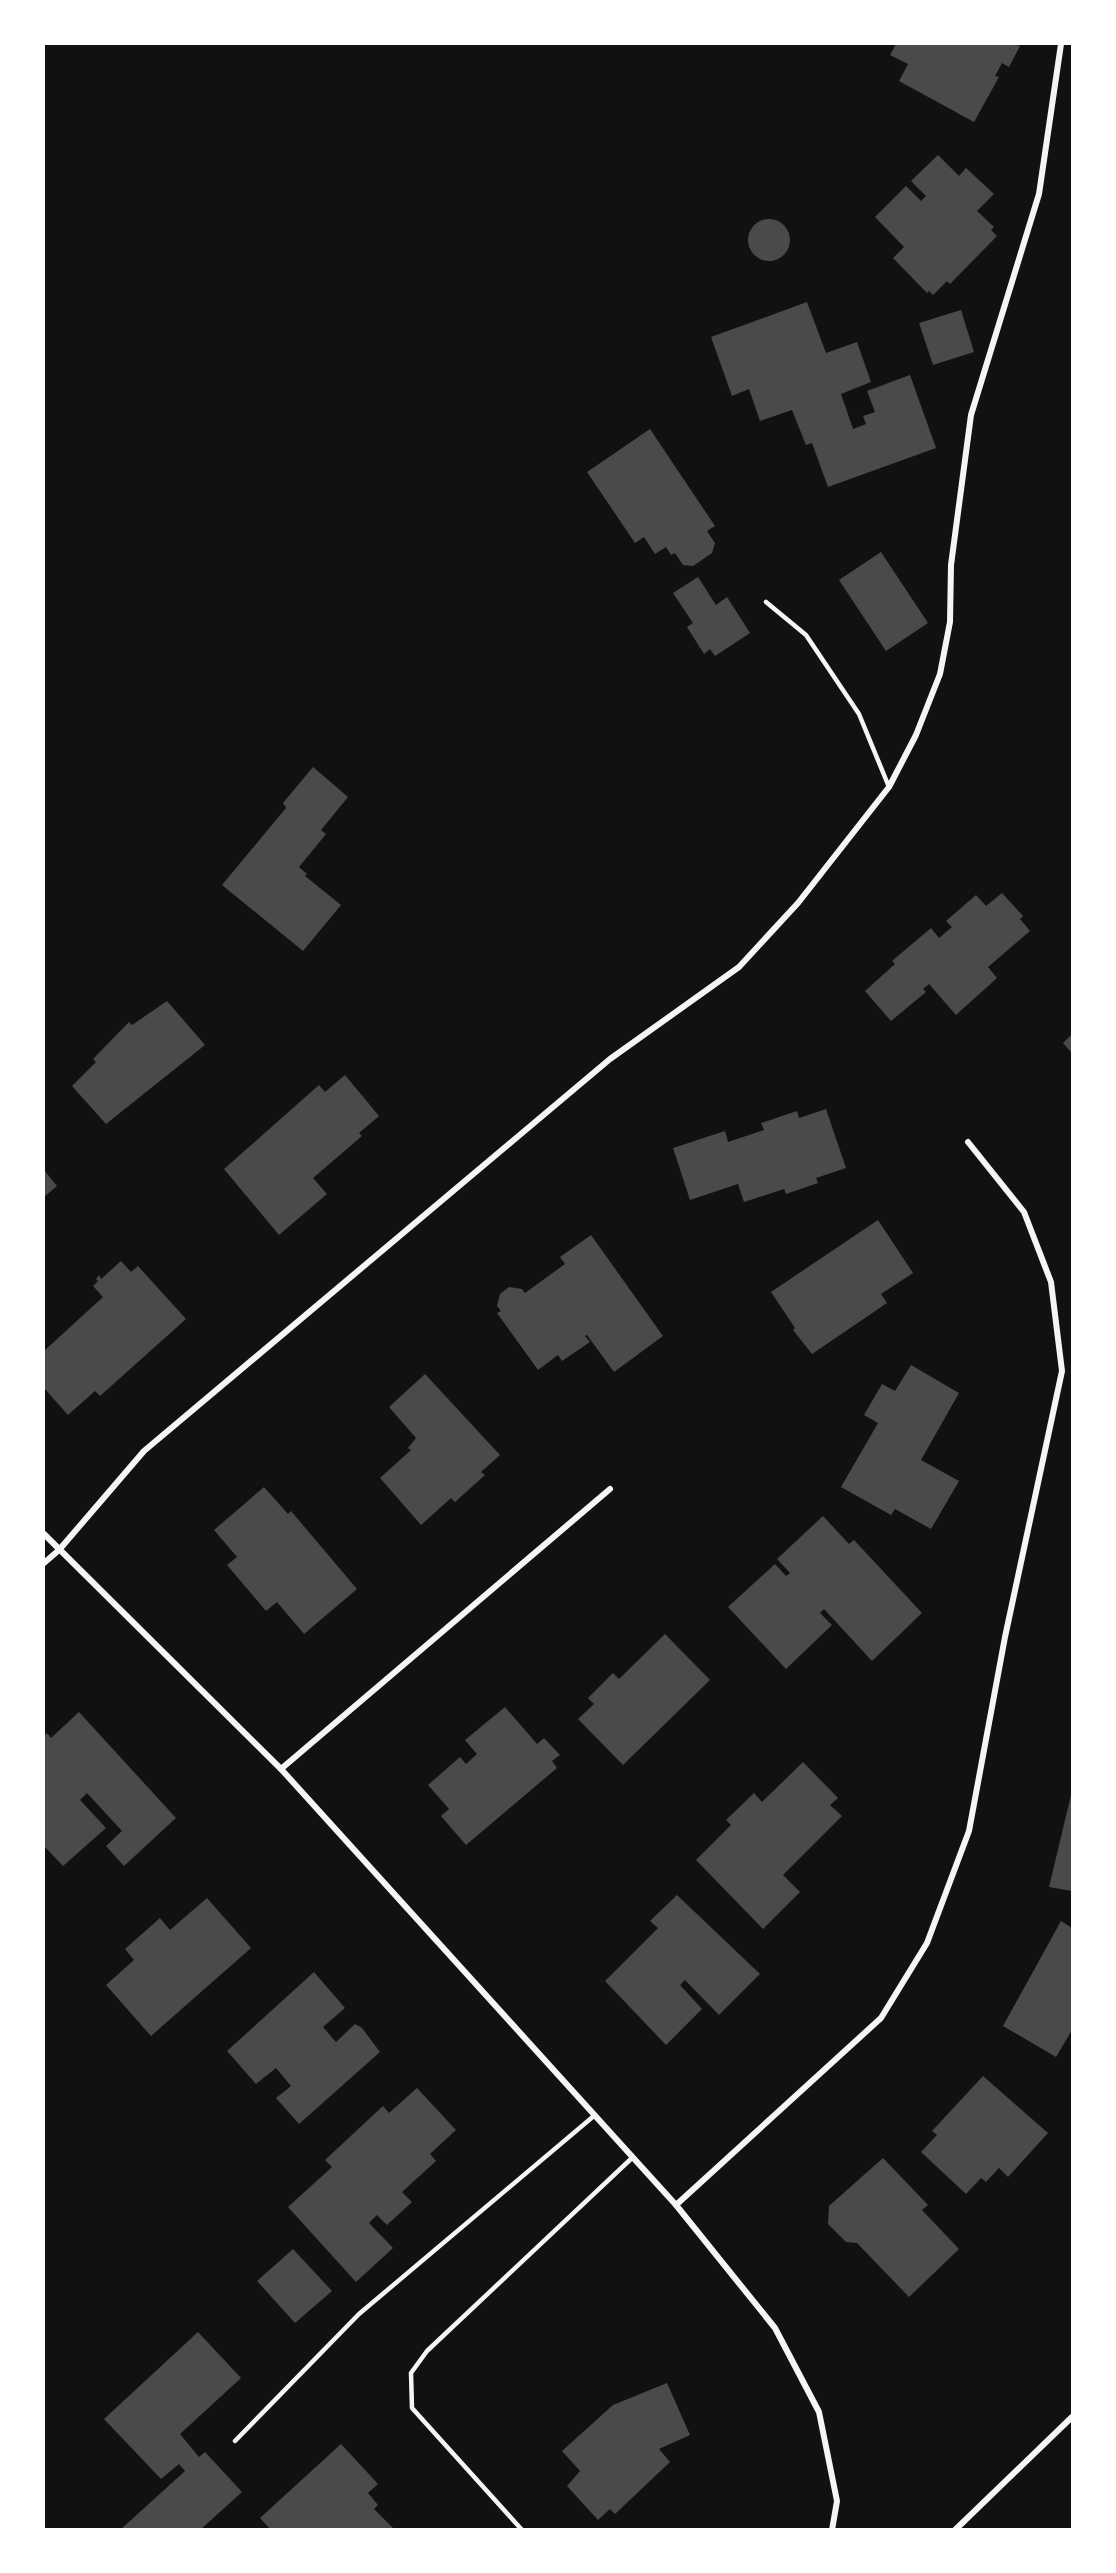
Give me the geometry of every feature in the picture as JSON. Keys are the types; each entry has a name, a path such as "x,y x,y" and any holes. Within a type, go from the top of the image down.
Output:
{"street":[{"path":"44,1563 59,1550 144,1451 610,1059 739,967 798,903 890,788 916,735 940,674 950,622 951,565 971,415 1039,194 1061,44"},
{"path":"676,2205 881,2018 927,1943 969,1831 1005,1637 1062,1371 1051,1282 1023,1212 968,1142"},
{"path":"281,1769 610,1489"},
{"path":"44,1534 281,1769 676,2205 775,2328 819,2412 837,2501 832,2529"},
{"path":"955,2529 1072,2417"}],"lane":[{"path":"766,602 806,635 859,714 890,788"},
{"path":"235,2441 359,2314 595,2115"},
{"path":"522,2529 412,2408 411,2373 427,2351 633,2157"}],"building":[{"path":"896,44 1015,44 1020,46 1009,67 1002,63 995,76 999,77 974,122 899,81 908,64 890,55"},
{"path":"938,155 959,176 966,168 994,194 977,211 994,227 991,230 997,236 950,284 947,281 933,295 929,291 927,293 893,258 904,247 875,217 906,186 921,201 926,196 911,181"},
{"path":"769,219 777,220 784,225 789,232 789,248 784,255 777,260 769,261 761,260 754,255 749,248 748,240 749,232 754,225 761,220"},
{"path":"807,302 826,353 857,342 871,382 841,394 853,429 866,424 863,416 875,412 867,391 910,375 936,448 828,487 812,443 806,445 792,410 760,421 749,389 732,396 711,337"},
{"path":"961,310 974,352 933,365 919,323"},
{"path":"650,429 715,526 707,531 715,543 712,553 693,566 683,565 675,553 671,555 666,547 655,554 644,537 635,543 587,472"},
{"path":"881,552 928,623 886,651 839,580"},
{"path":"698,577 716,605 727,597 750,633 715,656 710,649 704,654 687,627 693,623 673,593"},
{"path":"313,767 348,797 321,830 326,834 299,867 307,874 305,876 341,905 303,951 222,885 286,808 283,803"},
{"path":"1002,893 1023,916 1020,919 1030,931 988,967 997,978 956,1015 929,984 923,989 926,992 891,1021 865,991 895,964 892,961 931,928 939,938 952,927 946,921 976,895 986,906"},
{"path":"167,1001 205,1045 106,1124 72,1086 96,1062 93,1059 129,1022 132,1025"},
{"path":"1072,1034 1072,1053 1063,1043"},
{"path":"345,1075 379,1116 359,1133 362,1136 313,1178 327,1194 279,1235 224,1169 319,1085 325,1092"},
{"path":"826,1109 846,1168 816,1178 818,1183 786,1194 784,1189 744,1202 738,1184 690,1200 673,1148 725,1131 728,1142 764,1130 761,1123 797,1111 799,1118"},
{"path":"44,1170 57,1186 44,1197"},
{"path":"878,1220 913,1273 881,1294 887,1303 812,1354 793,1330 795,1328 771,1292"},
{"path":"591,1235 663,1336 614,1372 587,1335 585,1336 590,1342 562,1361 558,1355 538,1370 497,1313 501,1311 497,1306 500,1294 509,1287 522,1289 525,1293 565,1264 560,1257"},
{"path":"121,1261 131,1272 138,1266 186,1319 100,1396 95,1391 68,1415 44,1388 44,1351 103,1297 93,1286 98,1281 96,1279 99,1275 101,1279"},
{"path":"911,1365 959,1393 921,1460 959,1481 931,1529 895,1509 891,1515 841,1487 878,1423 864,1415 882,1384 895,1391"},
{"path":"425,1374 500,1455 481,1472 485,1475 455,1502 451,1498 421,1525 380,1478 411,1450 408,1448 416,1438 389,1407"},
{"path":"264,1487 288,1514 291,1511 357,1589 304,1634 277,1602 266,1611 227,1565 237,1557 214,1530"},
{"path":"823,1516 849,1544 854,1540 922,1613 872,1661 824,1609 820,1613 832,1625 786,1669 728,1607 775,1564 786,1576 790,1573 777,1559"},
{"path":"665,1634 710,1680 623,1765 578,1719 594,1704 588,1698 613,1673 619,1679"},
{"path":"505,1707 537,1744 544,1738 560,1755 552,1761 557,1768 466,1845 441,1816 449,1809 428,1785 460,1757 466,1764 477,1754 465,1740"},
{"path":"79,1712 176,1818 124,1866 106,1846 122,1831 87,1793 80,1800 106,1828 63,1866 44,1846 44,1736 47,1733 51,1738"},
{"path":"803,1762 838,1798 830,1805 842,1816 783,1875 800,1892 763,1929 696,1860 731,1825 726,1820 754,1793 762,1802"},
{"path":"1072,1791 1072,1891 1049,1887"},
{"path":"677,1895 760,1974 719,2015 685,1980 680,1985 702,2009 666,2045 605,1981 658,1928 650,1921"},
{"path":"207,1898 251,1948 151,2036 106,1985 134,1960 125,1949 160,1918 170,1930"},
{"path":"1061,1921 1072,1928 1072,2030 1056,2057 1003,2026"},
{"path":"314,1972 345,2008 323,2027 336,2042 355,2024 362,2028 380,2052 299,2124 276,2098 291,2086 276,2068 256,2084 227,2051"},
{"path":"983,2076 1048,2133 1008,2177 999,2168 986,2182 981,2178 966,2194 921,2152 937,2135 932,2131"},
{"path":"417,2088 456,2130 430,2154 436,2161 402,2192 412,2202 387,2225 377,2215 369,2223 393,2248 356,2282 288,2207 332,2167 325,2160 383,2106 389,2113"},
{"path":"883,2158 928,2205 922,2210 959,2249 909,2297 857,2243 846,2242 828,2224 829,2206"},
{"path":"293,2249 332,2291 295,2323 257,2281"},
{"path":"198,2332 241,2378 180,2434 199,2457 205,2452 242,2492 200,2530 120,2530 185,2471 179,2464 161,2479 104,2419"},
{"path":"667,2383 690,2435 659,2449 670,2462 615,2514 610,2509 598,2520 567,2486 580,2471 562,2451 613,2405"},
{"path":"341,2444 378,2484 368,2493 378,2505 374,2509 395,2530 271,2530 260,2518"}]}
